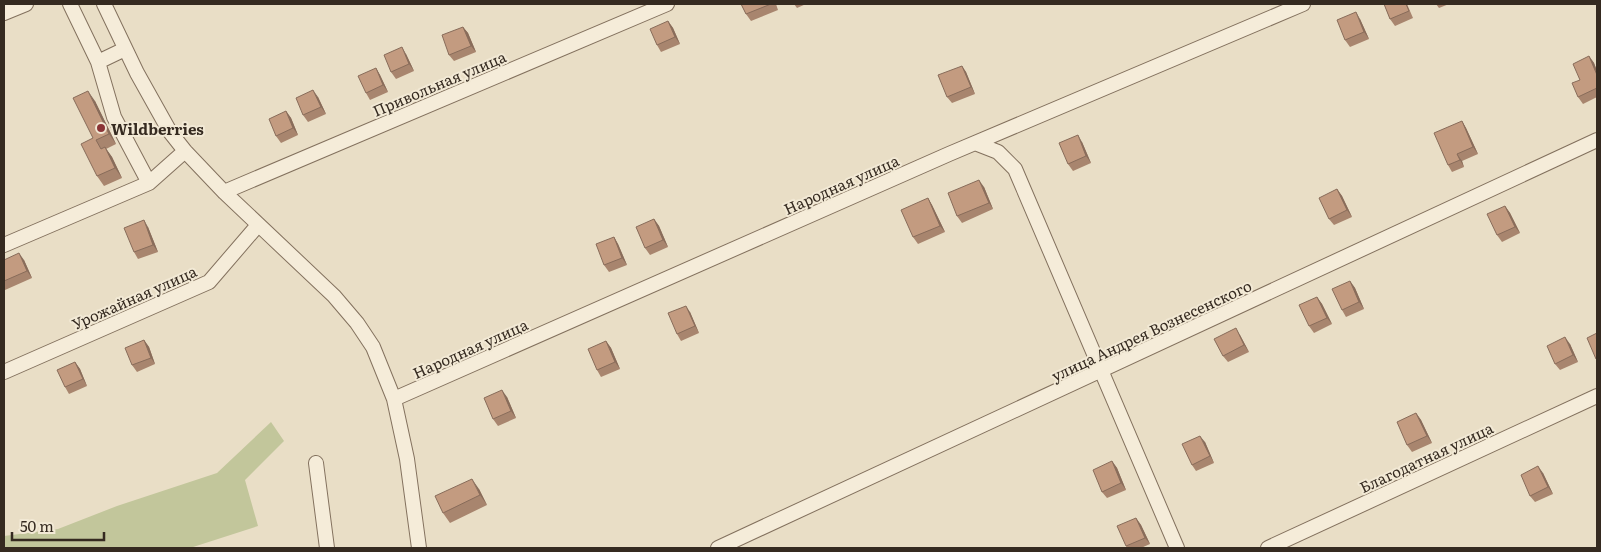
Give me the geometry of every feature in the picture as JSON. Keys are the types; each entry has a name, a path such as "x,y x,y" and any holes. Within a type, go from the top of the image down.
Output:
{"street":[{"path":"4,13 26,4"},
{"path":"70,4 98,62 114,117 149,183"},
{"path":"104,4 125,49 170,132 185,151 224,192 334,296 357,323 373,347 394,399 407,459 419,548"},
{"name":"Привольная улица","path":"224,192 668,4"},
{"name":"Народная улица","path":"394,399 975,143 1302,4"},
{"path":"98,62 125,49"},
{"name":"улица Андрея Вознесенского","path":"718,548 1103,371 1597,140"},
{"path":"975,143 998,152 1015,169 1103,371 1177,548"},
{"path":"4,245 149,183 185,151"},
{"name":"Урожайная улица","path":"4,372 209,282 258,225"},
{"name":"Благодатная улица","path":"1268,548 1597,396"},
{"path":"316,463 327,548"}],"green space":[{"path":"271,422 284,441 245,480 258,526 190,548 4,548 4,536 58,529 117,506 217,473"}],"building":[{"path":"741,4 771,4 746,14"},
{"path":"1384,4 1406,4 1409,11 1390,19"},
{"path":"1356,12 1364,32 1345,40 1337,20"},
{"path":"668,21 675,37 657,45 650,29"},
{"path":"463,27 471,46 449,55 442,35"},
{"path":"402,47 409,64 391,72 384,55"},
{"path":"1589,56 1597,75 1597,88 1578,97 1572,83 1580,80 1573,64"},
{"path":"962,66 971,87 947,97 938,75"},
{"path":"376,68 383,85 366,93 358,76"},
{"path":"313,90 321,107 303,115 296,98"},
{"path":"88,91 109,134 96,140 101,149 105,147 115,168 97,176 81,144 93,138 73,98"},
{"path":"286,111 293,128 276,136 269,119"},
{"path":"1462,121 1473,147 1457,154 1460,160 1448,165 1434,133"},
{"path":"1078,135 1086,156 1068,164 1059,143"},
{"path":"979,180 989,203 957,216 948,193"},
{"path":"1337,189 1347,210 1329,219 1319,198"},
{"path":"928,198 940,226 913,237 901,210"},
{"path":"1505,206 1515,227 1497,235 1487,214"},
{"path":"654,219 663,240 645,248 636,227"},
{"path":"144,220 153,245 134,252 124,228"},
{"path":"614,237 622,258 604,265 596,244"},
{"path":"19,253 27,271 4,281 4,260"},
{"path":"1350,281 1359,302 1342,310 1332,289"},
{"path":"1317,297 1327,318 1309,326 1299,305"},
{"path":"686,306 695,326 677,334 668,313"},
{"path":"1236,328 1244,345 1223,356 1214,339"},
{"path":"1597,333 1597,358 1596,359 1587,338"},
{"path":"1565,337 1573,355 1555,364 1547,346"},
{"path":"144,340 151,358 132,365 125,348"},
{"path":"606,341 615,362 597,370 588,349"},
{"path":"75,362 83,379 65,387 57,370"},
{"path":"502,390 511,411 493,419 484,398"},
{"path":"1416,413 1427,436 1407,445 1397,422"},
{"path":"1200,436 1210,456 1192,465 1182,444"},
{"path":"1112,461 1121,483 1102,492 1093,470"},
{"path":"1538,466 1548,487 1530,496 1521,475"},
{"path":"472,479 480,495 443,513 435,496"},
{"path":"1136,518 1145,538 1126,546 1117,526"}],"place":[{"name":"Wildberries","path":"101,128"}]}
